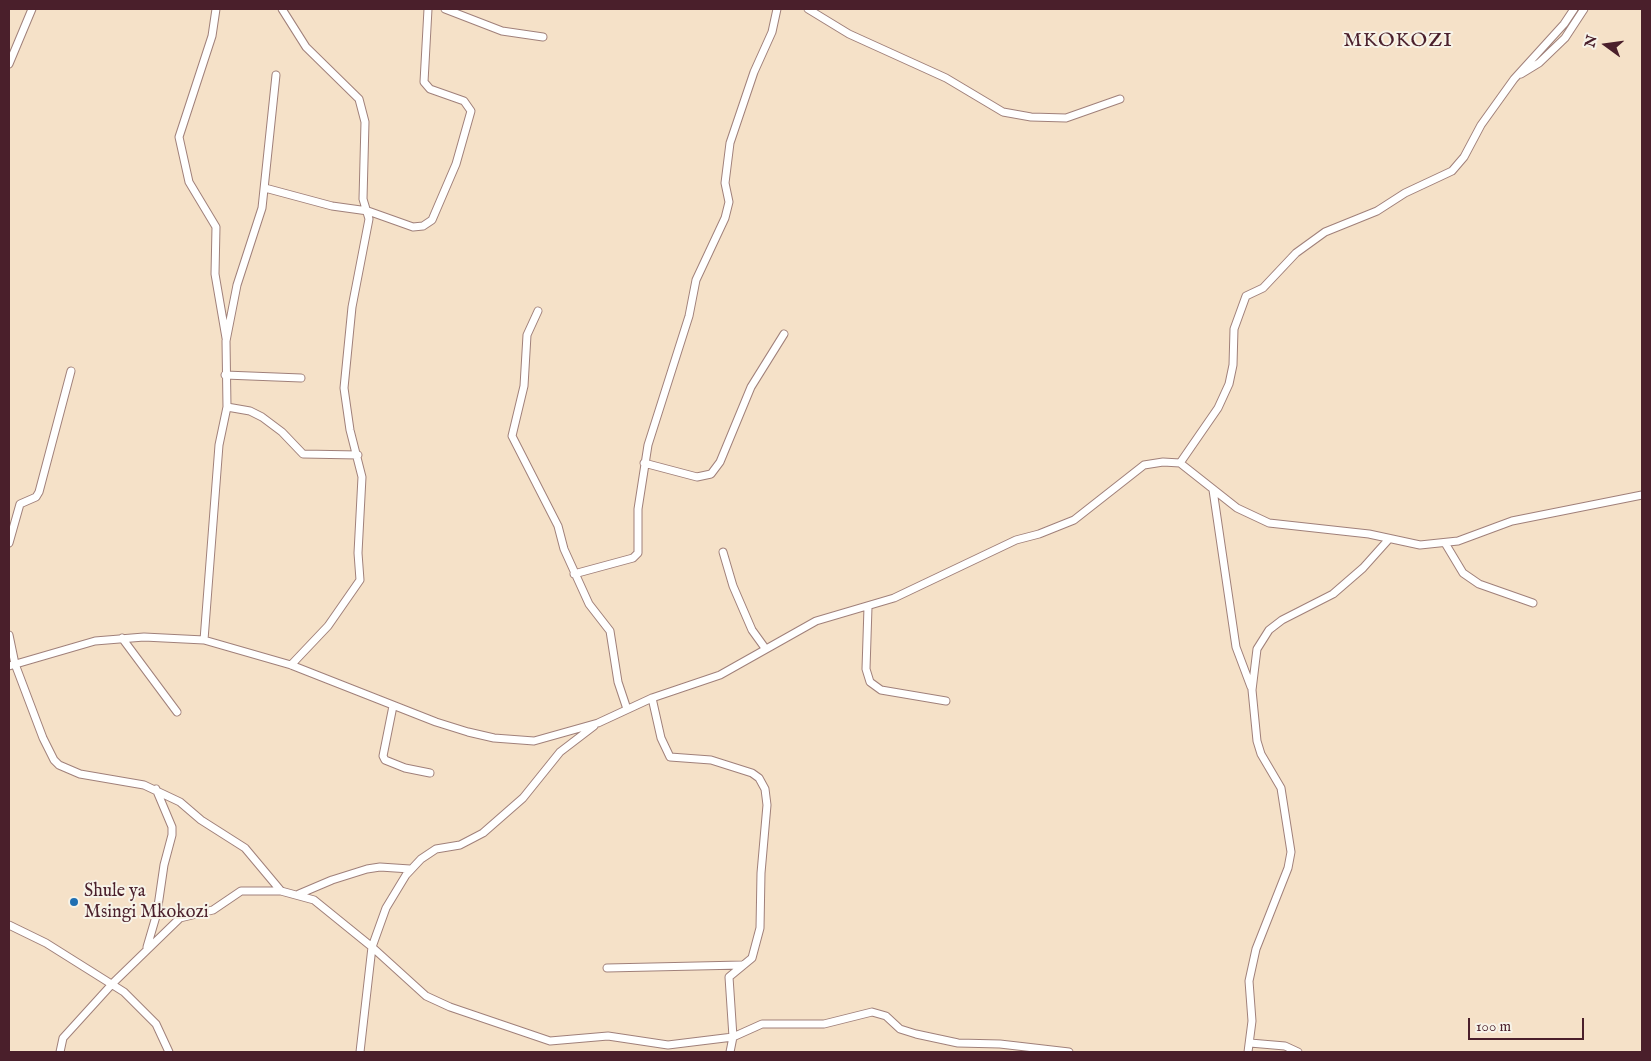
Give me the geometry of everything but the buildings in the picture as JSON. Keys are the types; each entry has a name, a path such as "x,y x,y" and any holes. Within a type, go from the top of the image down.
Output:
{"street":[{"path":"9,64 32,9"},
{"path":"216,9 212,36 179,137 193,190 216,227 215,274 226,340"},
{"path":"282,9 306,47 358,99 365,122 365,183 363,199 368,211 369,222 356,282 345,367 346,406 362,477 358,543 360,580 328,626 291,665"},
{"path":"265,188 332,206 368,211 413,227 419,228 428,224 435,213 456,164 471,109 464,101 430,89 424,82 428,9"},
{"path":"445,9 502,30 542,37"},
{"path":"574,574 633,558 638,554 638,509 648,445 689,316 696,280 717,238 726,212 728,202 725,183 730,143 754,72 772,32 777,9"},
{"path":"808,9 849,34 946,78 1003,112 1031,117 1066,118 1120,99"},
{"path":"1180,463 1218,408 1229,384 1233,365 1234,329 1245,297 1263,288 1296,253 1325,232 1377,211 1405,193 1452,171 1460,163 1481,126 1514,79 1564,24 1574,9"},
{"path":"1514,79 1539,63 1565,38 1584,9"},
{"path":"204,640 219,445 227,407 225,375 226,340 237,285 258,221 265,188 276,75"},
{"path":"538,311 527,335 524,386 512,436 558,526 574,574 590,607 606,623 610,631 618,682 626,708"},
{"path":"644,463 698,477 711,474 720,462 751,387 784,334"},
{"path":"9,543 20,504 36,497 39,492 71,371"},
{"path":"225,375 261,374 301,378"},
{"path":"227,407 250,411 262,417 282,432 303,454 358,455"},
{"path":"360,1052 372,947 390,900 410,870 436,850 460,845 483,833 523,798 560,752 598,723 626,708 720,675 816,621 868,607 921,586 1016,540 1039,534 1074,520 1144,465 1163,462 1180,463 1238,508 1269,523 1369,534 1420,545 1458,541 1512,521 1642,495"},
{"path":"1213,490 1236,647 1252,690"},
{"path":"1248,1052 1250,1044 1249,986 1256,950 1288,868 1291,852 1281,788 1258,748 1252,690 1256,649 1269,630 1282,620 1333,594 1363,568 1389,539"},
{"path":"1445,543 1463,573 1479,584 1533,603"},
{"path":"723,552 733,586 752,630 765,648"},
{"path":"868,607 866,669 870,682 881,690 946,701"},
{"path":"9,634 12,665 49,752 59,765 80,774 114,778 156,789 180,802 201,820 246,848 281,891"},
{"path":"122,638 177,712"},
{"path":"12,665 95,641 122,638 204,640 291,665 393,706 468,732 515,740 534,741 598,723"},
{"path":"652,698 662,738 670,757 711,760 752,773 759,778 765,789 767,806 761,873 760,928 753,956 729,977 733,1037 730,1052"},
{"path":"393,706 383,756 384,760 404,768 430,773"},
{"path":"146,950 157,912 164,865 172,836 172,827 156,789"},
{"path":"299,894 332,880 368,869 380,867 410,870"},
{"path":"60,1052 63,1038 113,983 167,929 185,916 213,910 241,891 281,891 299,894 314,900 372,947 432,1000 548,1041 608,1036 668,1045 733,1037 762,1024 824,1024 872,1012 886,1016 900,1029 916,1034 958,1042 1000,1044 1069,1052"},
{"path":"9,925 46,942 113,983 156,1024 169,1052"},
{"path":"607,968 742,965"},
{"path":"1250,1044 1285,1046 1298,1052"}],"place":[{"name":"Shule ya Msingi Mkokozi","path":"74,902"}],"district":[{"name":"MKOKOZI","path":"1398,42"}]}
